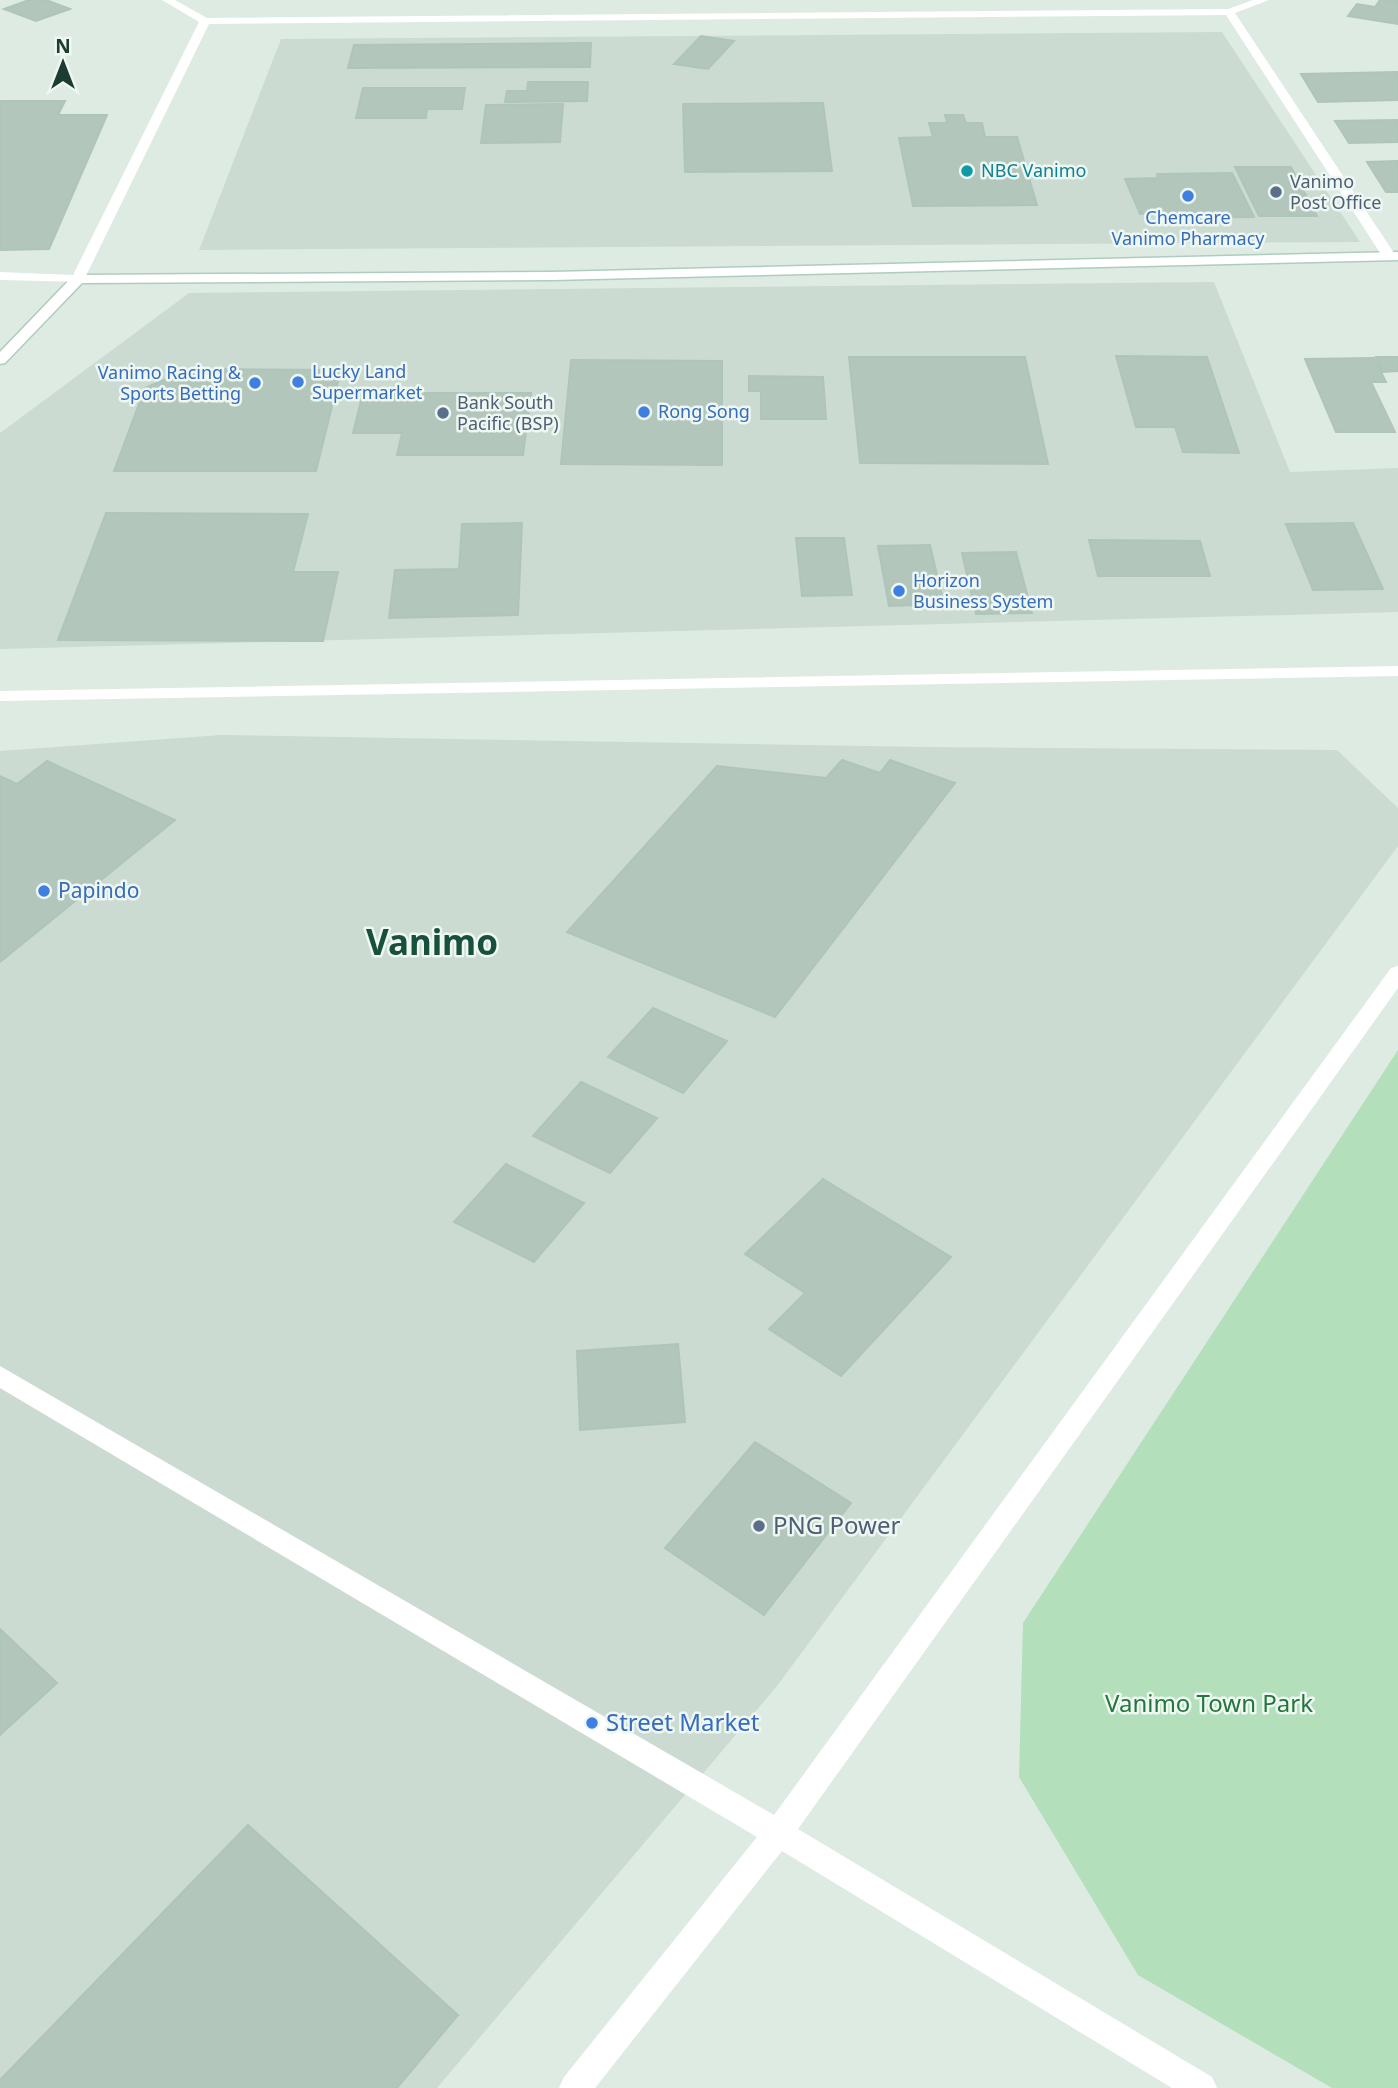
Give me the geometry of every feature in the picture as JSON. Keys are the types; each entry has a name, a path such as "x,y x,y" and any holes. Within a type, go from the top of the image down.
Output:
{"street":[{"path":"167,0 205,21 1229,12 1264,0"},
{"path":"1092,0 1093,13"},
{"path":"1229,12 1394,256"},
{"path":"0,360 78,279 205,21"},
{"path":"0,276 78,279 552,276 1394,256"},
{"path":"0,696 1398,671"},
{"path":"575,2088 778,1833 1398,973"},
{"path":"0,1376 778,1833 1201,2088"}],"shaded area":[{"path":"1222,32 1360,242 199,250 281,39"},
{"path":"1214,282 1290,472 1398,468 1398,612 0,649 0,433 189,293"},
{"path":"221,735 925,747 1337,750 1398,808 1398,846 777,1686 437,2088 0,2088 0,751"}],"green space":[{"name":"Vanimo Town Park","path":"1398,1050 1398,2088 1332,2088 1138,1975 1019,1777 1023,1623"}],"building":[{"path":"29,0 46,0 70,9 36,21 4,9"},
{"path":"1380,0 1398,1 1398,24 1348,16 1357,4 1375,7"},
{"path":"701,36 734,41 708,69 674,64"},
{"path":"591,43 590,67 348,68 354,45"},
{"path":"1398,72 1398,100 1318,102 1301,74"},
{"path":"528,82 588,82 587,101 505,102 507,91 527,91"},
{"path":"363,88 465,88 462,109 427,109 426,118 356,118"},
{"path":"0,101 65,101 58,115 107,115 49,249 0,250"},
{"path":"823,103 832,171 685,172 683,104"},
{"path":"563,104 560,142 481,143 486,105"},
{"name":"NBC Vanimo","path":"945,115 963,115 966,123 982,123 985,137 1017,137 1037,205 913,206 899,138 933,137 929,123 947,123"},
{"path":"1398,120 1398,142 1349,143 1335,121"},
{"path":"1398,161 1398,192 1386,192 1367,162"},
{"name":"Vanimo Post Office","path":"1235,167 1291,167 1317,216 1259,216"},
{"name":"Chemcare Vanimo Pharmacy","path":"1232,173 1254,217 1172,218 1171,213 1140,214 1125,179 1158,178 1157,174"},
{"path":"1116,356 1207,357 1239,453 1183,452 1175,427 1136,427"},
{"path":"849,357 1025,357 1048,464 860,463"},
{"path":"1376,357 1398,357 1398,371 1383,372"},
{"path":"1374,358 1386,382 1371,382 1395,432 1336,432 1305,359"},
{"name":"Rong Song","path":"571,360 722,361 722,465 561,464"},
{"path":"189,369 341,370 316,471 114,471 145,388"},
{"path":"749,376 823,377 826,419 761,419 761,391 749,391"},
{"name":"Bank South Pacific (BSP)","path":"363,393 531,393 523,455 397,455 402,433 353,433"},
{"path":"106,513 308,514 293,572 338,572 323,641 58,640"},
{"path":"522,523 518,615 389,618 395,570 459,569 462,524"},
{"path":"1353,523 1383,589 1313,590 1286,524"},
{"path":"796,538 844,538 852,595 802,596"},
{"path":"1089,540 1200,541 1210,576 1098,576"},
{"path":"930,545 944,604 889,606 878,546"},
{"path":"1016,552 1032,613 976,614 962,553"},
{"path":"842,760 880,773 890,760 955,783 775,1017 567,932 717,766 826,778"},
{"name":"Papindo","path":"47,761 175,820 0,962 0,776 17,784"},
{"path":"653,1008 727,1041 683,1093 608,1057"},
{"path":"581,1082 657,1118 610,1173 533,1136"},
{"path":"506,1164 584,1203 534,1262 454,1222"},
{"path":"823,1179 951,1257 841,1376 769,1329 805,1293 745,1254"},
{"path":"678,1344 685,1422 580,1430 577,1351"},
{"name":"PNG Power","path":"755,1442 851,1503 764,1615 665,1548"},
{"path":"0,1629 57,1683 0,1735"},
{"path":"248,1825 458,2015 397,2088 0,2088 0,2080"}],"place":[{"name":"NBC Vanimo","path":"967,171"},
{"name":"Vanimo Post Office","path":"1276,192"},
{"name":"Chemcare Vanimo Pharmacy","path":"1188,196"},
{"name":"Lucky Land Supermarket","path":"298,382"},
{"name":"Vanimo Racing & Sports Betting","path":"255,383"},
{"name":"Rong Song","path":"644,412"},
{"name":"Bank South Pacific (BSP)","path":"443,413"},
{"name":"Horizon Business System","path":"899,591"},
{"name":"Papindo","path":"44,891"},
{"name":"PNG Power","path":"759,1526"},
{"name":"Street Market","path":"592,1723"}],"district":[{"name":"Vanimo","path":"432,943"}]}
